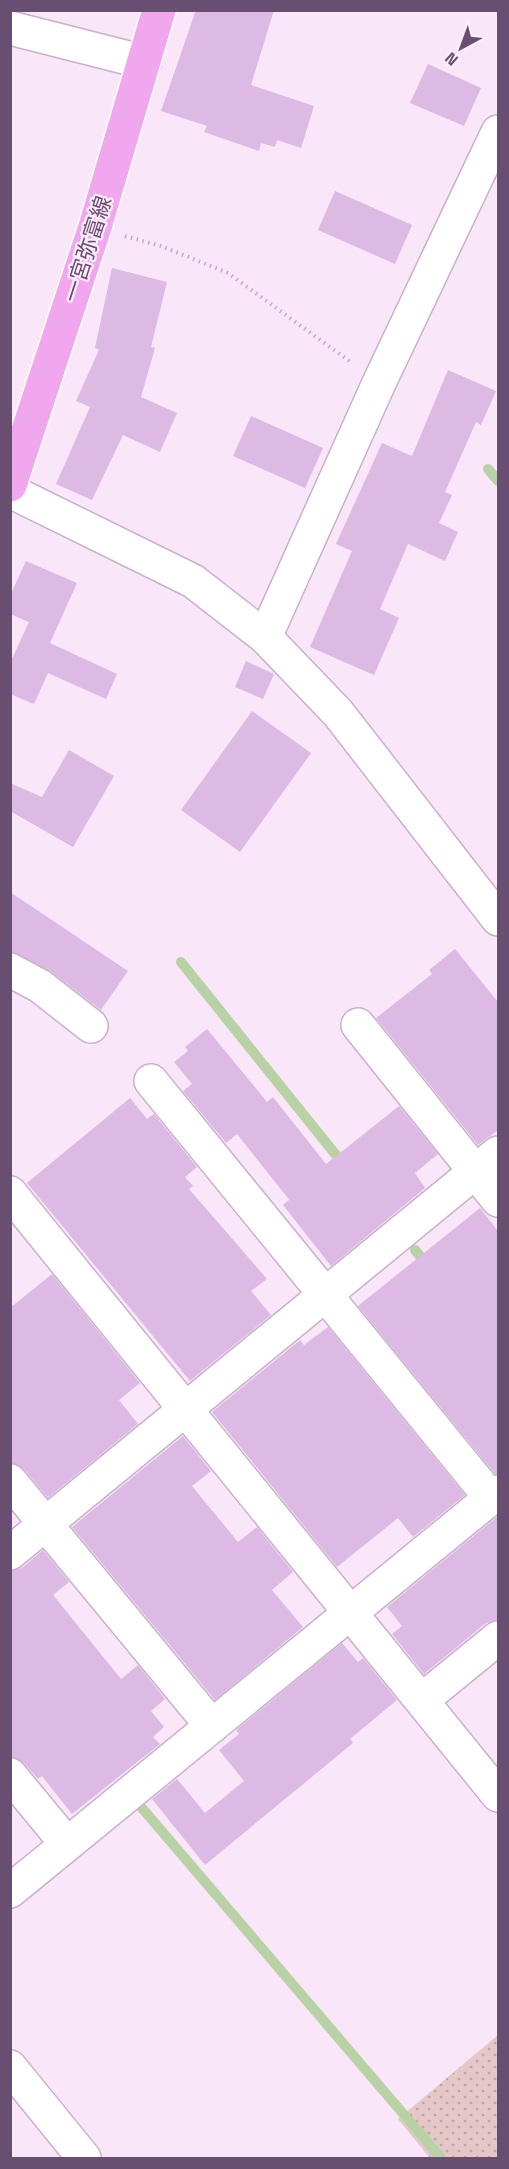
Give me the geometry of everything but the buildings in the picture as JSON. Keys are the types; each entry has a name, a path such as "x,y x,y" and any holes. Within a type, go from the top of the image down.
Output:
{"main road":[{"name":"一宮弥富線","path":"10,485 95,227 159,10"}],"street":[{"path":"10,28 144,62"},
{"path":"265,637 379,383 498,132"},
{"path":"10,491 193,581 265,637 338,713 498,919"},
{"path":"10,970 40,986 91,1026"},
{"path":"358,1025 487,1162 498,1200"},
{"path":"10,1891 495,1495 326,1295 151,1081"},
{"path":"10,1553 487,1162"},
{"path":"10,1193 498,1795"},
{"path":"10,1481 212,1726"},
{"path":"422,1700 498,1638"},
{"path":"10,1775 68,1844"},
{"path":"10,2067 84,2158"}],"path":[{"path":"95,227 161,246 228,273 379,383"}],"shaded area":[{"path":"498,2035 498,2158 430,2158 398,2119"}],"waterway":[{"path":"488,469 498,481"},
{"path":"181,962 344,1165"},
{"path":"415,1250 428,1266"},
{"path":"142,1808 441,2158"}]}
